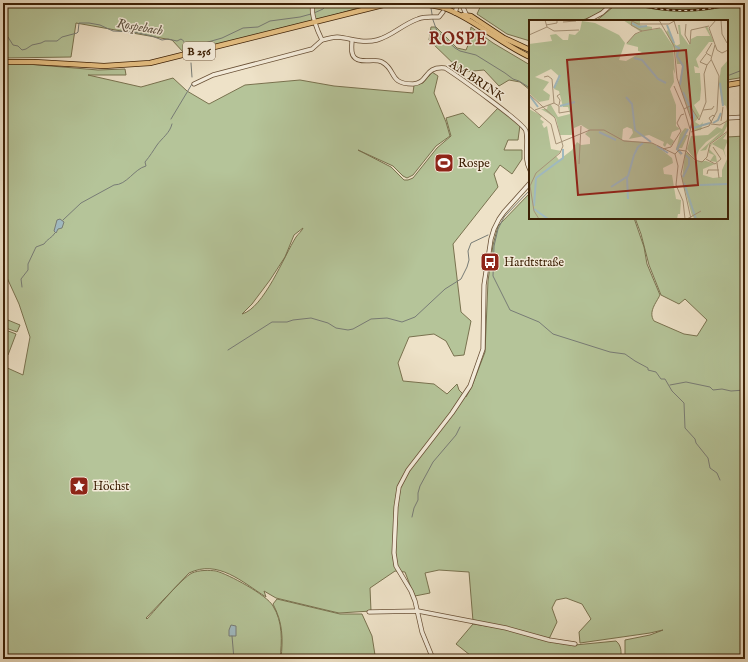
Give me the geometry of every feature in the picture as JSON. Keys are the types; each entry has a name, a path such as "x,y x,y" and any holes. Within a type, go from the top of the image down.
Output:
{"main road":[{"name":"B 256","path":"3,62 34,62 104,66 150,63 391,3"},
{"path":"411,3 427,4 448,9 529,56"},
{"path":"455,13 471,16 504,38 529,50"},
{"path":"728,85 745,82"}],"street":[{"path":"315,3 312,11 313,17 322,40"},
{"path":"455,13 458,3"},
{"path":"461,3 467,16"},
{"path":"589,20 602,13 613,3"},
{"path":"194,84 213,75 312,49 322,40 337,37 352,40 378,40 410,22 420,18 439,16 443,12"},
{"name":"AM BRINK","path":"352,40 352,54 354,58 358,60 379,61 384,63 389,68 394,78 399,82 415,84 421,82 432,69 437,67 445,68 502,109 526,129 526,159 529,167"},
{"path":"728,118 745,117"},
{"path":"432,659 422,632 418,611 411,591 396,566 394,553 396,507 399,487 408,470 465,394 475,373 483,349 484,285 494,229 504,212 529,184"},
{"path":"369,612 418,611 506,628 548,640 575,644"}],"green space":[{"path":"3,3 374,3 315,21 184,53 172,40 76,23 71,57 3,58"},
{"path":"482,3 609,3 599,12 581,20 529,20 529,41 507,34 477,14"},
{"path":"618,3 745,3 745,77 728,80 728,20 597,20"},
{"path":"431,27 436,27 457,48 466,50 469,43 471,27 493,43 529,64 529,89 520,82 509,80 499,86 484,70 462,72 429,40"},
{"path":"15,63 98,70 125,69 126,75 88,75 141,87 173,78 187,91 209,104 245,85 300,80 334,86 413,93 414,85 423,83 432,72 438,76 434,93 450,136 436,146 413,175 407,178 393,166 358,150 391,167 404,180 408,180 413,178 437,148 451,136 446,118 463,113 479,128 498,108 520,125 518,140 508,140 504,150 522,150 522,159 512,174 500,165 494,174 498,187 453,244 461,312 471,321 464,355 454,356 446,341 434,334 409,337 398,363 403,381 434,384 447,394 457,384 459,390 466,397 472,386 485,352 488,281 493,245 498,226 529,194 529,219 634,219 644,247 647,264 660,295 652,311 652,318 654,321 684,334 697,336 707,320 685,299 679,304 661,295 649,265 641,234 635,219 728,219 728,137 745,136 745,659 625,659 625,640 650,635 663,630 580,643 579,632 591,619 582,604 566,598 556,600 552,608 557,622 549,639 473,621 469,572 439,570 425,573 430,593 415,596 405,572 395,571 370,588 371,611 339,613 276,598 264,591 266,597 239,579 220,570 200,569 189,573 146,618 147,619 176,587 192,573 204,570 216,571 247,586 263,596 273,606 279,618 280,625 280,659 3,659 3,366 23,375 30,337 19,304 3,269 3,65","holes":["303,228 296,237 266,292 250,310 242,314 252,304 270,280 285,257 294,235"]},
{"path":"3,318 20,325 17,332 3,327"},
{"path":"3,329 16,334 8,355 3,353"},
{"path":"277,599 340,614 362,614 372,636 375,655 383,655 383,657 407,657 407,659 281,659 282,631 279,618 273,604"},
{"path":"473,624 506,629 575,645 616,641 620,647 621,659 475,659 456,644"}],"water":[{"path":"60,219 64,222 62,228 58,229 56,233 54,231 57,220"},
{"path":"231,625 236,626 236,636 229,636"}],"waterway":[{"name":"Rospebach","path":"314,13 323,9 329,3"},
{"name":"Rospebach","path":"431,8 437,31 455,48 460,51 476,55 513,79 529,87"},
{"name":"Rospebach","path":"3,36 8,37 13,45 18,46 22,50 32,45 45,41 57,41 62,37 77,33 79,23 89,23 100,25 113,31 134,32 162,40 168,39 177,41 181,39 188,45 194,46 222,38 243,28 258,27 270,21 311,14"},
{"path":"191,63 192,77"},
{"name":"Rospebach","path":"728,76 745,69"},
{"path":"171,119 192,84"},
{"path":"63,220 81,203 114,185 127,180 138,170 146,166 145,162 168,133 172,124"},
{"path":"529,191 504,217 498,229 494,246 493,276 510,310 539,322 553,334 610,352 625,354 648,368 648,370 656,372 661,379 665,379 672,391 684,403 685,428 695,439 696,443 708,458 710,468 717,473 720,480"},
{"path":"22,287 21,279 28,270 28,264 36,247 44,244 55,233"},
{"path":"228,350 272,322 287,322 311,318 328,323 336,328 348,330 353,329 371,319 387,318 402,322 415,317 445,289 461,279 469,260 468,251 471,243 488,235"},
{"path":"670,385 686,382 710,387 713,390 745,390"},
{"path":"412,517 418,500 420,486 433,462 456,435 460,427"},
{"path":"232,636 234,659"}],"railway":[{"path":"631,3 657,9 670,10 709,9 735,3"}],"place":[{"name":"Rospe","path":"444,163"},
{"name":"Hardtstraße","path":"490,262"},
{"name":"Höchst","path":"79,486"}],"district":[{"name":"ROSPE","path":"458,38"}]}
